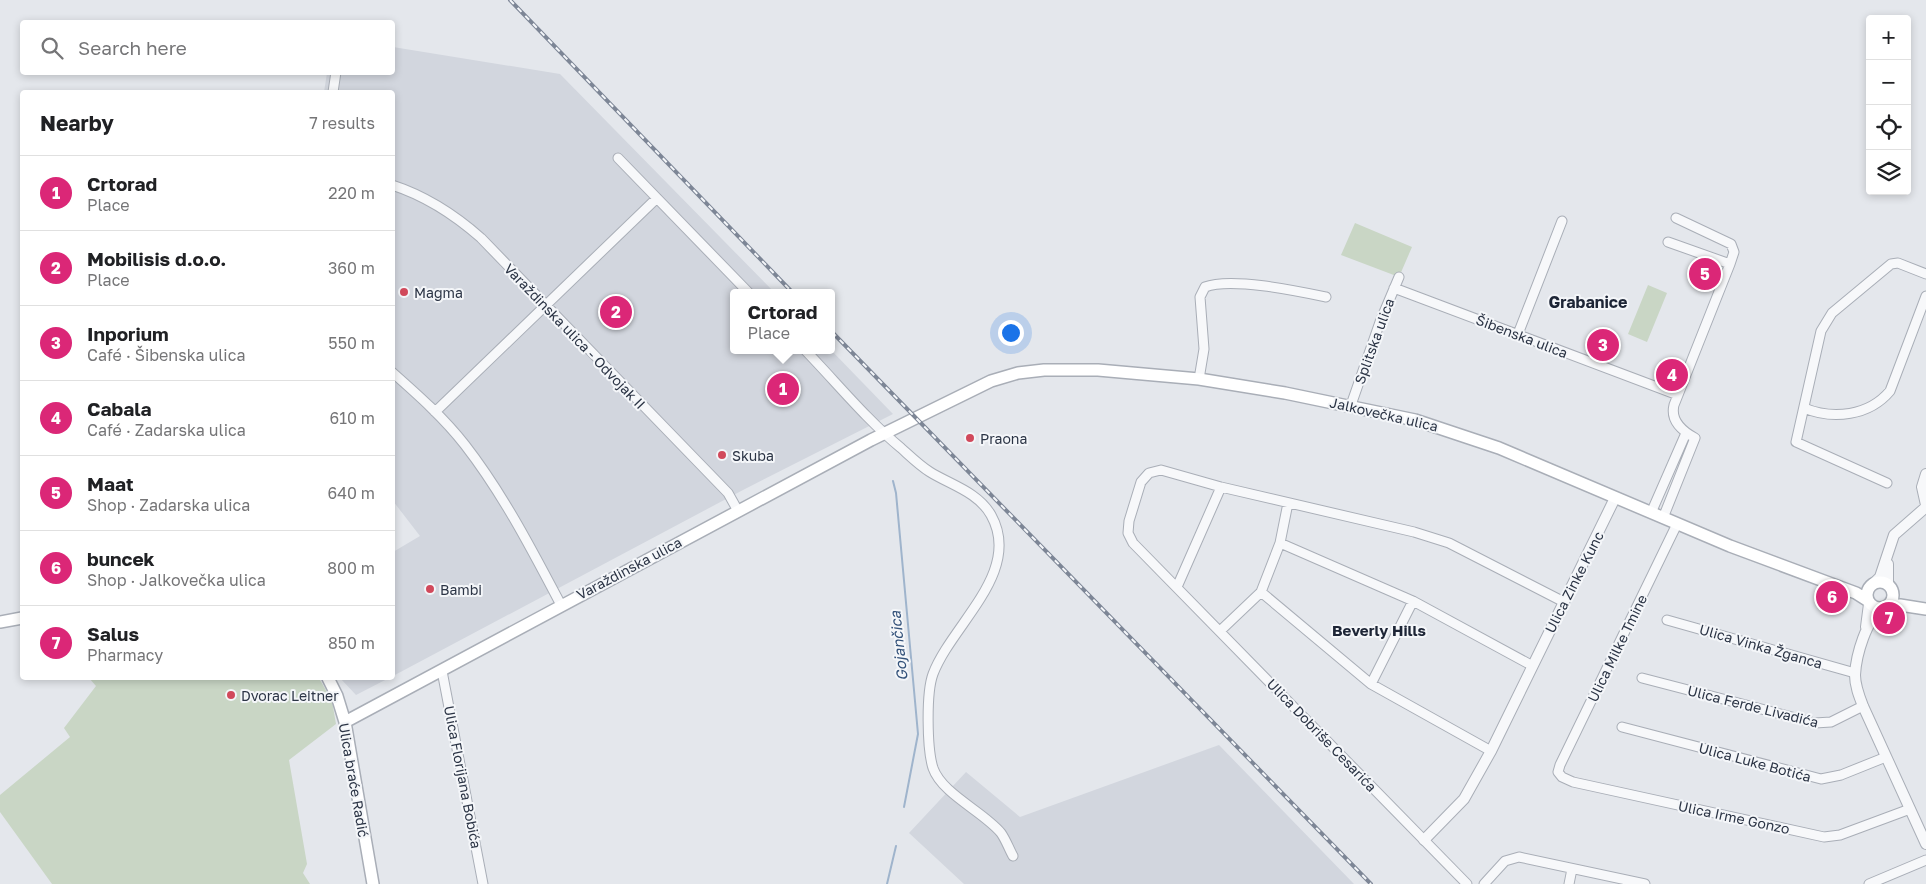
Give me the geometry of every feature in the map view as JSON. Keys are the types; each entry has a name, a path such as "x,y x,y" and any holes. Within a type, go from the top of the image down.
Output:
{"main road":[{"name":"Jalkovečka ulica","path":"916,420 991,381 1026,372 1098,370 1200,379 1352,406 1415,420 1466,436 1663,518 1834,584 1860,595 1868,602"},
{"name":"Varaždinska ulica","path":"345,722 738,511 887,433 916,420"},
{"path":"1882,582 1904,600 1923,608 1876,608 1868,602 1867,592 1873,584 1882,582"},
{"name":"Jalkovečka ulica","path":"1834,584 1856,587 1873,584"},
{"path":"1886,607 1893,599 1890,588"},
{"path":"0,622 20,618"},
{"name":"Ulica braće Radić","path":"329,680 337,696 345,722 373,884"}],"street":[{"path":"333,90 336,75"},
{"path":"618,158 745,289"},
{"name":"Varaždinska ulica - Odvojak II","path":"395,186 421,196 464,223 728,493 738,511"},
{"path":"435,412 657,198"},
{"path":"1663,518 1695,438 1686,433 1676,422 1673,415 1678,395 1734,252 1731,244 1676,218"},
{"path":"1518,334 1562,221"},
{"path":"1668,242 1730,264"},
{"path":"1887,482 1796,442 1821,331 1832,313 1891,264 1898,263 1926,274"},
{"name":"Splitska ulica","path":"1352,406 1373,340 1399,277"},
{"path":"1200,379 1204,349 1200,297 1205,287 1221,284 1244,285 1326,297"},
{"name":"Šibenska ulica","path":"1394,288 1678,395"},
{"path":"1804,408 1829,415 1845,414 1869,408 1883,400 1890,390 1926,296"},
{"path":"809,354 887,433 928,471 968,492 980,502 990,514 998,532 1000,552 993,575 934,673 928,701 931,756 936,774 1001,833 1013,856"},
{"path":"395,375 435,412 464,444 488,477 527,542 561,605"},
{"path":"1651,513 1686,433"},
{"name":"Ulica Dobriše Cesarića","path":"1467,884 1133,543 1128,533 1129,521 1141,482 1149,472 1161,470 1221,487 1414,532 1449,543 1564,602"},
{"path":"1873,584 1880,577 1894,534 1926,506 1922,487 1926,474"},
{"path":"1177,587 1221,487"},
{"name":"Ulica Zinke Kunc","path":"1424,840 1464,799 1491,751 1531,665 1616,498"},
{"path":"1220,631 1261,592 1280,543 1288,503"},
{"name":"Ulica Milke Tmine","path":"1558,772 1678,524"},
{"path":"1280,543 1413,601 1531,665"},
{"path":"1888,551 1890,588"},
{"path":"1261,592 1371,684 1491,751"},
{"path":"1371,684 1413,601"},
{"path":"1868,602 1864,638 1855,673 1859,697 1926,844"},
{"path":"1864,638 1875,614 1886,607"},
{"name":"Ulica Vinka Žganca","path":"1667,620 1855,673"},
{"name":"Ulica Florijana Bobića","path":"442,671 483,884"},
{"name":"Ulica Ferde Livadića","path":"1642,678 1815,723 1831,722 1863,706"},
{"name":"Ulica Luke Botića","path":"1622,727 1821,779 1841,775 1886,757"},
{"name":"Ulica Irme Gonzo","path":"1558,772 1562,778 1572,782 1824,837 1840,835 1910,809"},
{"path":"1484,884 1500,865 1511,858 1519,856 1642,884"},
{"path":"1869,884 1926,860"},
{"path":"1569,884 1572,869"}],"shaded area":[{"path":"395,47 560,74 771,289 730,289 730,354 835,354 893,414 743,490 395,675 395,551 420,536 395,504 395,90 324,90 327,75 395,75"},
{"path":"342,680 385,680 356,695"},
{"path":"1219,745 1354,884 964,884 909,833 966,772 1020,817"}],"green space":[{"path":"1355,223 1412,247 1399,277 1341,255"},
{"path":"1648,285 1667,293 1647,342 1628,334"},
{"path":"91,680 320,680 332,701 336,724 289,760 307,864 303,873 310,884 52,884 0,812 0,795 70,737 64,728 96,686"}],"waterway":[{"name":"Gojančica","path":"893,481 896,493 918,734 904,807"},
{"name":"Gojančica","path":"887,884 896,846"}],"railway":[{"path":"510,0 789,289"},
{"path":"835,335 1371,884"}],"place":[{"name":"Maat","path":"1705,274"},
{"name":"Magma","path":"404,292"},
{"name":"Mobilisis d.o.o.","path":"616,312"},
{"name":"Inporium","path":"1603,345"},
{"name":"Cabala","path":"1672,375"},
{"name":"Crtorad","path":"783,389"},
{"name":"Praona","path":"970,438"},
{"name":"Skuba","path":"722,455"},
{"name":"Bambi","path":"430,589"},
{"name":"buncek","path":"1832,597"},
{"name":"Salus","path":"1889,618"},
{"name":"Dvorac Leitner","path":"231,695"}],"district":[{"name":"Grabanice","path":"1588,302"},
{"name":"Beverly Hills","path":"1379,630"}]}
